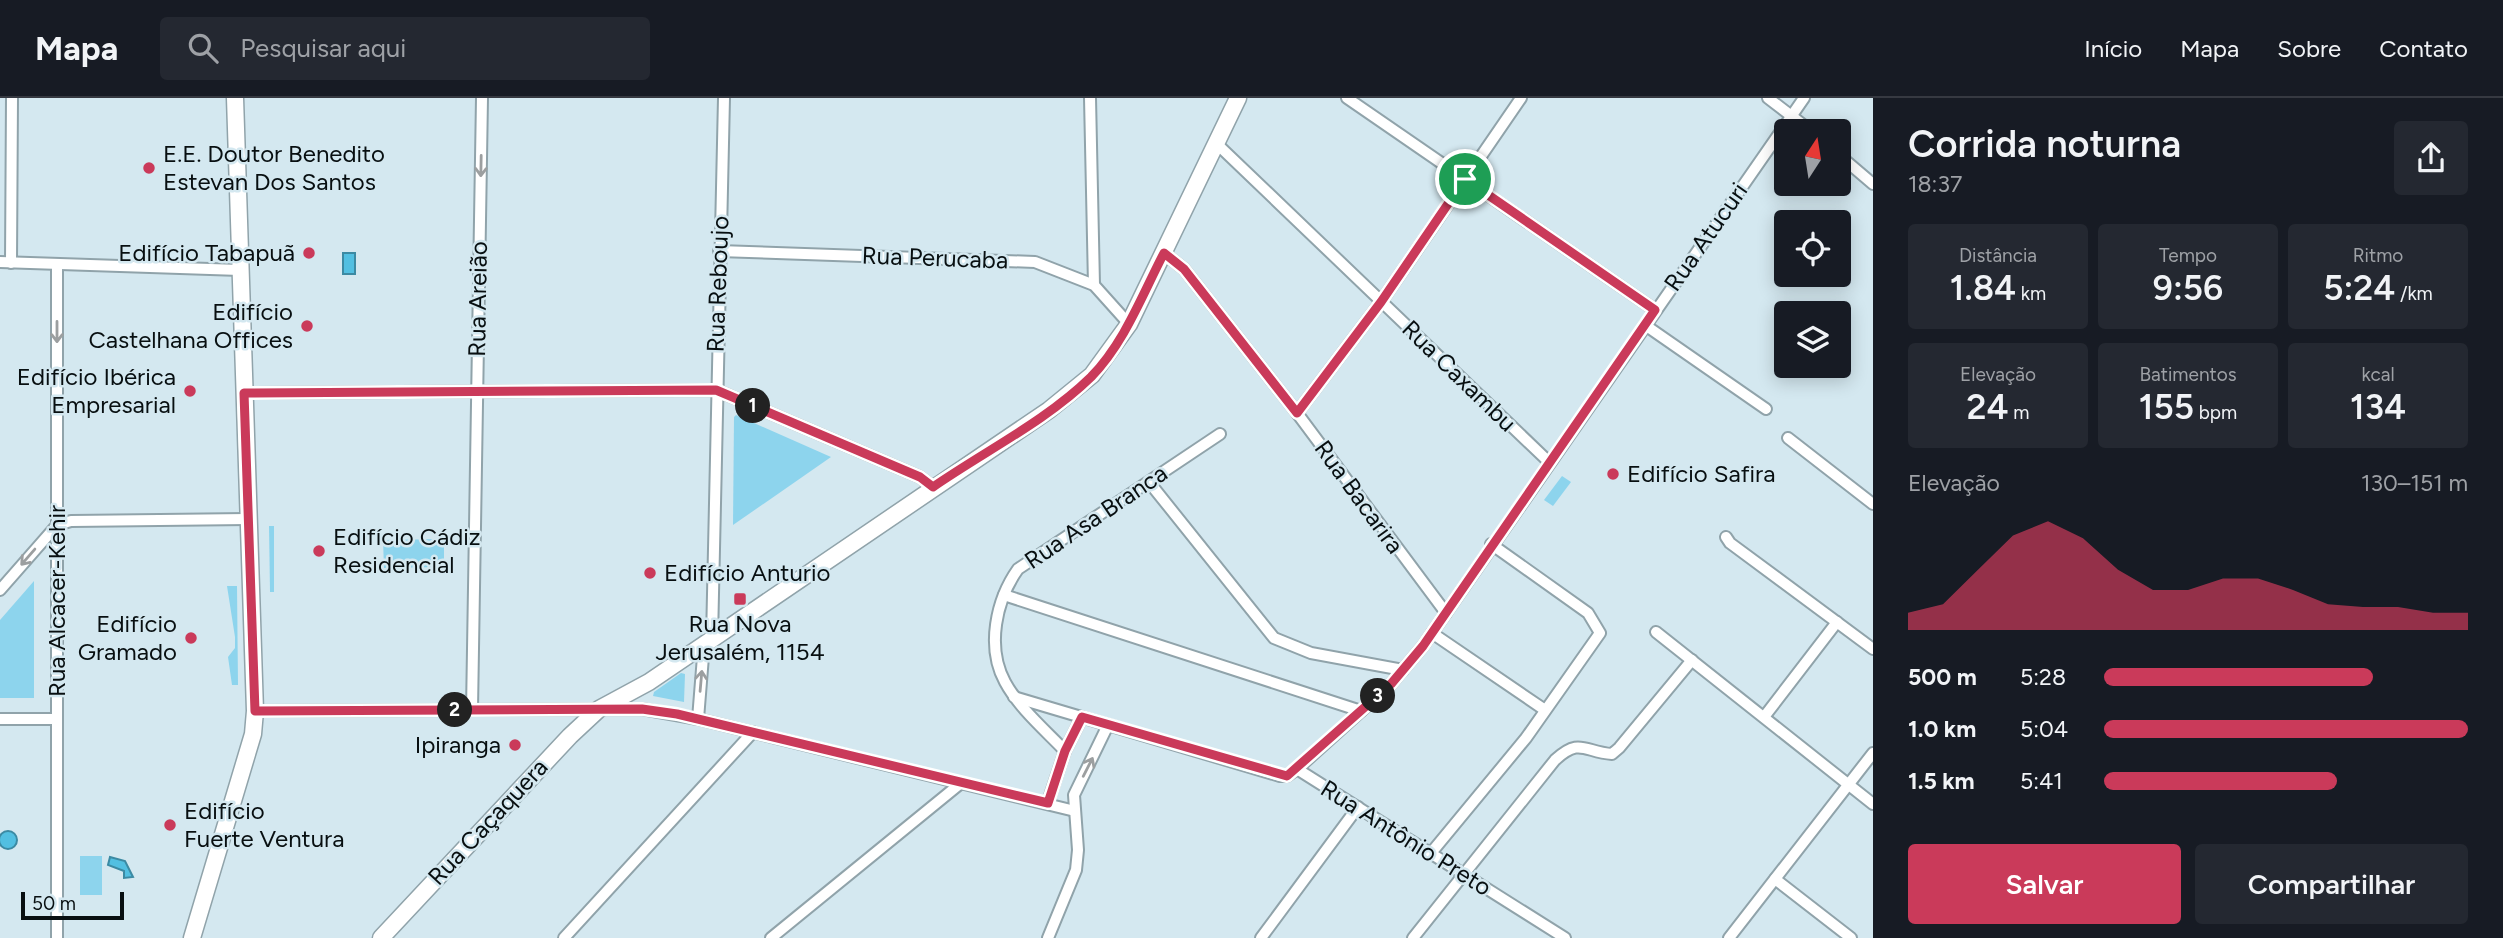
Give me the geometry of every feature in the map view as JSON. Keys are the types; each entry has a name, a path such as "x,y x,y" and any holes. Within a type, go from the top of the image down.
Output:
{"street":[{"path":"12,98 6,262 240,270"},
{"path":"192,938 253,734 255,711 235,98"},
{"name":"Rua Areião","path":"472,710 482,98"},
{"name":"Rua Reboujo","path":"698,719 708,641 724,98"},
{"path":"1090,98 1094,285"},
{"name":"Rua Caçaquera","path":"381,938 529,778 598,709 649,681 1070,395 1092,375 1129,324 1238,98"},
{"path":"1347,98 1655,310"},
{"path":"1297,413 1381,302 1521,98"},
{"path":"1769,98 1797,119"},
{"name":"Rua Atucuri","path":"1297,769 1404,670 1432,633 1491,544 1804,98"},
{"name":"Rua Caxambu","path":"1217,144 1549,462"},
{"path":"1852,166 1873,184"},
{"name":"Rua Perucaba","path":"719,251 1035,262 1094,285 1129,324"},
{"name":"Rua Bacarira","path":"1164,253 1184,269 1297,413 1446,613"},
{"name":"Rua Alcacer-Kehir","path":"57,264 57,938"},
{"path":"1645,325 1766,409"},
{"path":"244,393 716,390 920,477 933,487"},
{"name":"Rua Asa Branca","path":"1065,751 1014,697 1003,680 995,633 1004,595 1018,569 1220,433"},
{"path":"1788,438 1873,503"},
{"path":"1149,482 1274,638 1311,653 1404,670"},
{"path":"0,590 57,525 71,521 248,519"},
{"path":"1726,537 1730,543 1873,649"},
{"path":"1433,854 1599,637 1600,629 1588,613 1491,544"},
{"path":"1004,595 1361,711"},
{"path":"1763,717 1837,622"},
{"path":"1656,632 1873,804"},
{"path":"1432,633 1545,710"},
{"path":"1413,938 1456,871 1567,749 1579,746 1612,754 1641,724 1692,660"},
{"name":"Rua Antônio Preto","path":"1014,697 1280,776 1287,776 1297,769 1565,938"},
{"path":"255,711 642,709 698,719 1075,811"},
{"path":"1048,803 1065,751 1082,717"},
{"path":"0,719 57,719"},
{"path":"1048,938 1076,870 1078,850 1075,791 1108,725"},
{"path":"564,938 753,732"},
{"path":"1729,938 1873,753"},
{"path":"771,938 961,783"},
{"path":"1261,938 1358,807"},
{"path":"1775,879 1851,938"}],"shaded area":[{"path":"343,253 355,253 355,274 343,274"},
{"path":"736,415 831,457 733,525 734,417"},
{"path":"1562,476 1571,482 1553,506 1544,500"},
{"path":"269,526 274,526 274,592 270,592"},
{"path":"444,539 444,567 384,568 383,540"},
{"path":"34,581 34,698 0,698 0,620"},
{"path":"227,586 237,586 238,685 232,685 228,657 235,648 235,637"},
{"path":"681,673 685,674 684,702 653,696 654,692"},
{"path":"8,831 14,834 17,840 14,846 8,849 2,846 -1,840 2,834"},
{"path":"80,856 102,856 102,895 80,895"},
{"path":"110,857 125,861 133,877 124,878 124,871 108,865"}],"place":[{"name":"E.E. Doutor Benedito Estevan Dos Santos","path":"149,168"},
{"name":"Edifício Tabapuã","path":"309,253"},
{"name":"Edifício Castelhana Offices","path":"307,326"},
{"name":"Edifício Ibérica Empresarial","path":"190,391"},
{"name":"Edifício Safira","path":"1613,474"},
{"name":"Edifício Cádiz Residencial","path":"319,551"},
{"name":"Edifício Anturio","path":"650,573"},
{"name":"Rua Nova Jerusalém, 1154","path":"740,599"},
{"name":"Edifício Gramado","path":"191,638"},
{"name":"Ipiranga","path":"515,745"},
{"name":"Edifício Fuerte Ventura","path":"170,825"}],"route":[{"path":"1465,179 1655,310 1423,646 1391,684 1287,776 1082,717 1065,751 1048,803 677,714 642,709 255,711 244,393 716,390 920,477 933,487 1049,410 1092,375 1129,324 1164,253 1184,269 1297,413 1381,302 1465,179"}]}
